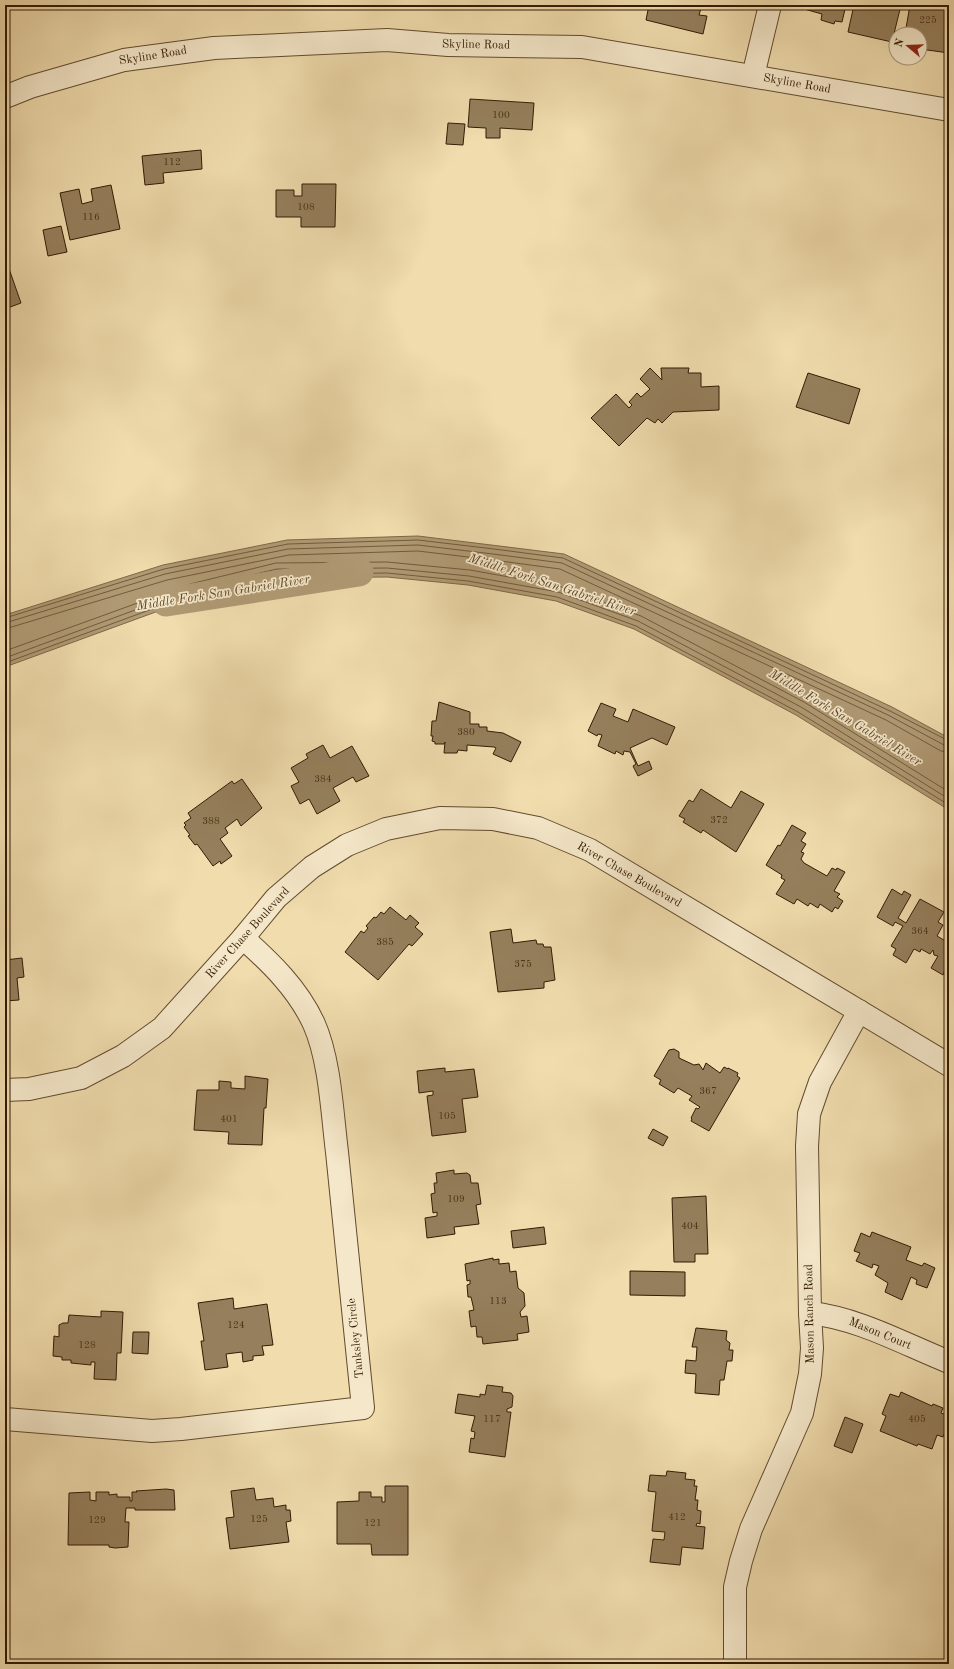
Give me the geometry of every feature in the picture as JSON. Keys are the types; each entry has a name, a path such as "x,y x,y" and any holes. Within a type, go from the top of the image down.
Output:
{"street":[{"path":"753,76 770,5"},
{"name":"Skyline Road","path":"5,97 37,85 124,60 209,49 387,40 448,45 582,47 949,110"},
{"name":"River Chase Boulevard","path":"5,1090 29,1089 80,1078 123,1056 162,1028 243,938 276,898 312,867 347,845 386,829 440,818 493,819 538,828 590,850 949,1065"},
{"name":"Tanksley Circle","path":"5,1418 152,1431 363,1408 327,1069 314,1025 299,995 267,960 243,938"},
{"name":"Mason Ranch Road","path":"735,1664 735,1587 751,1529 802,1414 810,1374 812,1348 807,1146 809,1114 820,1082 859,1011"},
{"name":"Mason Court","path":"810,1313 832,1316 850,1322 949,1362"}],"water":[{"path":"418,536 564,554 892,707 949,738 949,810 796,715 634,629 556,601 468,585 387,577 279,578 194,598 5,667 5,615 163,565 287,540"}],"building":[{"path":"649,5 702,5 699,15 707,16 703,34 646,20"},
{"path":"798,5 846,5 842,22 835,21 834,24 821,20 822,14 797,7"},
{"path":"854,5 901,5 896,26 888,26 888,41 848,32"},
{"path":"910,5 949,5 949,53 928,50 928,26 906,26"},
{"path":"470,99 534,103 532,130 500,128 500,138 486,138 486,128 468,127"},
{"path":"448,123 465,124 463,145 446,144"},
{"path":"201,150 202,169 163,173 164,183 145,185 142,156"},
{"path":"302,184 336,184 335,227 301,227 301,217 276,217 276,190 294,190 294,196 302,196"},
{"path":"111,185 120,229 70,240 60,193 79,189 82,204 93,201 91,189"},
{"path":"61,226 67,252 48,256 43,230"},
{"path":"5,263 7,263 21,303 5,309"},
{"path":"650,368 662,380 661,368 689,368 688,373 701,373 701,387 719,386 719,410 673,412 662,423 658,419 655,423 647,418 619,446 591,418 616,394 629,408 632,405 629,402 637,393 641,397 650,389 640,379"},
{"path":"808,373 860,389 849,424 796,407"},
{"path":"439,702 470,712 470,724 479,724 479,727 487,727 487,731 503,733 521,742 511,762 493,754 496,748 494,747 467,745 467,751 458,750 457,753 444,753 445,742 444,744 435,744 435,742 432,741 433,736 431,736 432,721 436,721"},
{"path":"601,703 616,709 613,716 628,722 633,709 675,727 667,745 652,738 630,748 638,766 649,761 652,769 638,776 633,766 636,764 630,752 624,751 623,755 616,751 615,754 598,746 602,735 598,734 597,736 588,731"},
{"path":"323,745 330,758 352,746 369,776 356,782 353,777 333,788 340,801 317,814 309,799 300,804 291,786 299,782 291,768 308,758 306,754"},
{"path":"242,779 262,808 241,826 237,819 225,828 228,833 220,839 232,856 221,864 220,861 213,866 197,844 195,845 188,836 190,835 184,827 186,825 184,823 191,818 188,813 232,781 234,784"},
{"path":"701,789 731,808 741,791 764,804 736,852 703,830 701,833 683,822 685,819 679,816 689,800 693,802"},
{"path":"792,825 806,833 801,841 806,844 801,852 804,853 801,859 804,863 827,876 832,868 836,870 837,868 845,872 834,891 840,894 837,897 843,901 838,909 835,907 832,912 820,904 818,908 810,903 808,906 797,899 794,904 776,894 785,880 781,878 782,875 766,865 778,845 780,846"},
{"path":"892,889 902,895 904,891 911,895 898,918 906,923 920,899 944,912 938,922 943,925 937,936 949,943 948,972 945,970 943,975 931,968 938,956 934,955 933,950 930,954 921,949 920,952 914,949 906,963 893,955 896,949 891,946 903,926 895,922 893,926 877,917"},
{"path":"390,907 406,920 410,915 419,923 415,927 423,934 412,946 409,944 378,980 345,952 361,931 364,933 368,928 366,926 374,917 376,918 381,912 384,914"},
{"path":"511,929 513,943 536,940 537,944 543,944 544,947 551,947 555,980 544,982 544,988 498,992 490,932"},
{"path":"22,958 24,977 17,978 19,1000 5,1001 5,960"},
{"path":"674,1049 679,1052 679,1058 694,1065 699,1064 703,1070 706,1063 720,1073 724,1067 738,1073 737,1076 740,1078 709,1131 691,1121 696,1108 698,1109 700,1107 689,1100 692,1096 678,1088 674,1093 659,1084 661,1080 654,1076 669,1050"},
{"path":"445,1068 445,1072 474,1069 478,1097 462,1099 466,1132 432,1136 427,1096 433,1095 433,1091 419,1093 417,1071"},
{"path":"245,1076 268,1079 266,1108 264,1108 262,1145 228,1144 229,1132 194,1130 197,1090 219,1090 219,1081 231,1082 231,1088 245,1089"},
{"path":"653,1129 668,1137 663,1146 648,1138"},
{"path":"454,1170 454,1174 467,1173 470,1175 471,1183 478,1183 481,1204 476,1205 479,1224 454,1227 455,1234 427,1238 425,1218 437,1216 437,1212 433,1213 431,1194 435,1193 434,1183 437,1183 436,1173"},
{"path":"706,1196 708,1254 695,1254 695,1262 674,1262 672,1198"},
{"path":"544,1227 546,1244 513,1248 511,1231"},
{"path":"872,1232 911,1247 906,1260 922,1266 924,1263 935,1268 927,1288 916,1284 917,1280 911,1277 902,1300 885,1292 888,1283 875,1275 879,1266 873,1264 872,1268 856,1261 860,1253 854,1251 861,1233 870,1237"},
{"path":"493,1258 493,1260 499,1259 499,1264 509,1263 510,1272 516,1271 518,1288 524,1293 525,1306 520,1312 521,1317 527,1316 529,1332 517,1334 518,1340 483,1344 482,1337 477,1337 476,1326 471,1327 469,1311 474,1310 471,1297 468,1297 467,1285 470,1284 470,1280 467,1281 465,1264"},
{"path":"630,1271 685,1272 685,1296 630,1295"},
{"path":"233,1298 234,1309 267,1304 273,1345 262,1346 264,1355 253,1356 253,1360 243,1362 242,1352 226,1354 228,1367 205,1370 201,1341 204,1341 198,1303"},
{"path":"101,1311 123,1312 121,1353 117,1353 116,1380 94,1379 95,1362 91,1362 91,1365 71,1363 71,1360 62,1360 62,1357 53,1356 54,1336 59,1337 59,1325 68,1323 69,1315 101,1317"},
{"path":"696,1328 727,1331 726,1340 730,1343 729,1350 733,1350 732,1361 727,1361 724,1380 720,1380 719,1395 695,1393 696,1374 685,1373 686,1360 696,1361 697,1347 692,1347"},
{"path":"133,1332 149,1332 148,1354 132,1353"},
{"path":"487,1385 503,1387 502,1392 511,1393 513,1396 512,1407 507,1409 507,1412 511,1412 505,1457 469,1452 471,1438 474,1439 475,1432 471,1431 475,1416 455,1413 458,1394 480,1397 480,1394 485,1395"},
{"path":"901,1392 932,1406 933,1404 943,1408 941,1413 949,1416 949,1422 943,1437 937,1435 932,1449 918,1444 917,1446 880,1431 886,1416 882,1414 890,1394 899,1397"},
{"path":"845,1417 863,1424 852,1453 834,1446"},
{"path":"667,1471 686,1473 685,1479 695,1480 694,1486 697,1486 695,1500 698,1500 697,1510 701,1511 700,1524 697,1523 696,1526 705,1527 703,1549 682,1547 680,1565 650,1562 653,1539 664,1540 665,1532 652,1531 656,1492 648,1491 650,1475 666,1476"},
{"path":"385,1486 408,1486 408,1555 372,1555 371,1544 337,1544 337,1502 359,1501 359,1492 371,1492 371,1497 382,1497 382,1502 385,1502"},
{"path":"254,1488 256,1500 273,1498 274,1507 286,1505 286,1510 290,1510 291,1521 286,1522 289,1542 230,1549 226,1518 234,1517 231,1491"},
{"path":"166,1489 174,1490 175,1510 135,1510 135,1508 126,1508 125,1522 129,1522 128,1547 115,1548 109,1547 109,1545 68,1545 69,1493 90,1492 90,1500 96,1501 96,1492 109,1492 109,1495 117,1494 117,1497 130,1497 130,1501 132,1501 132,1492"}],"waterway":[{"name":"Middle Fork San Gabriel River","path":"166,602 359,572"}]}
